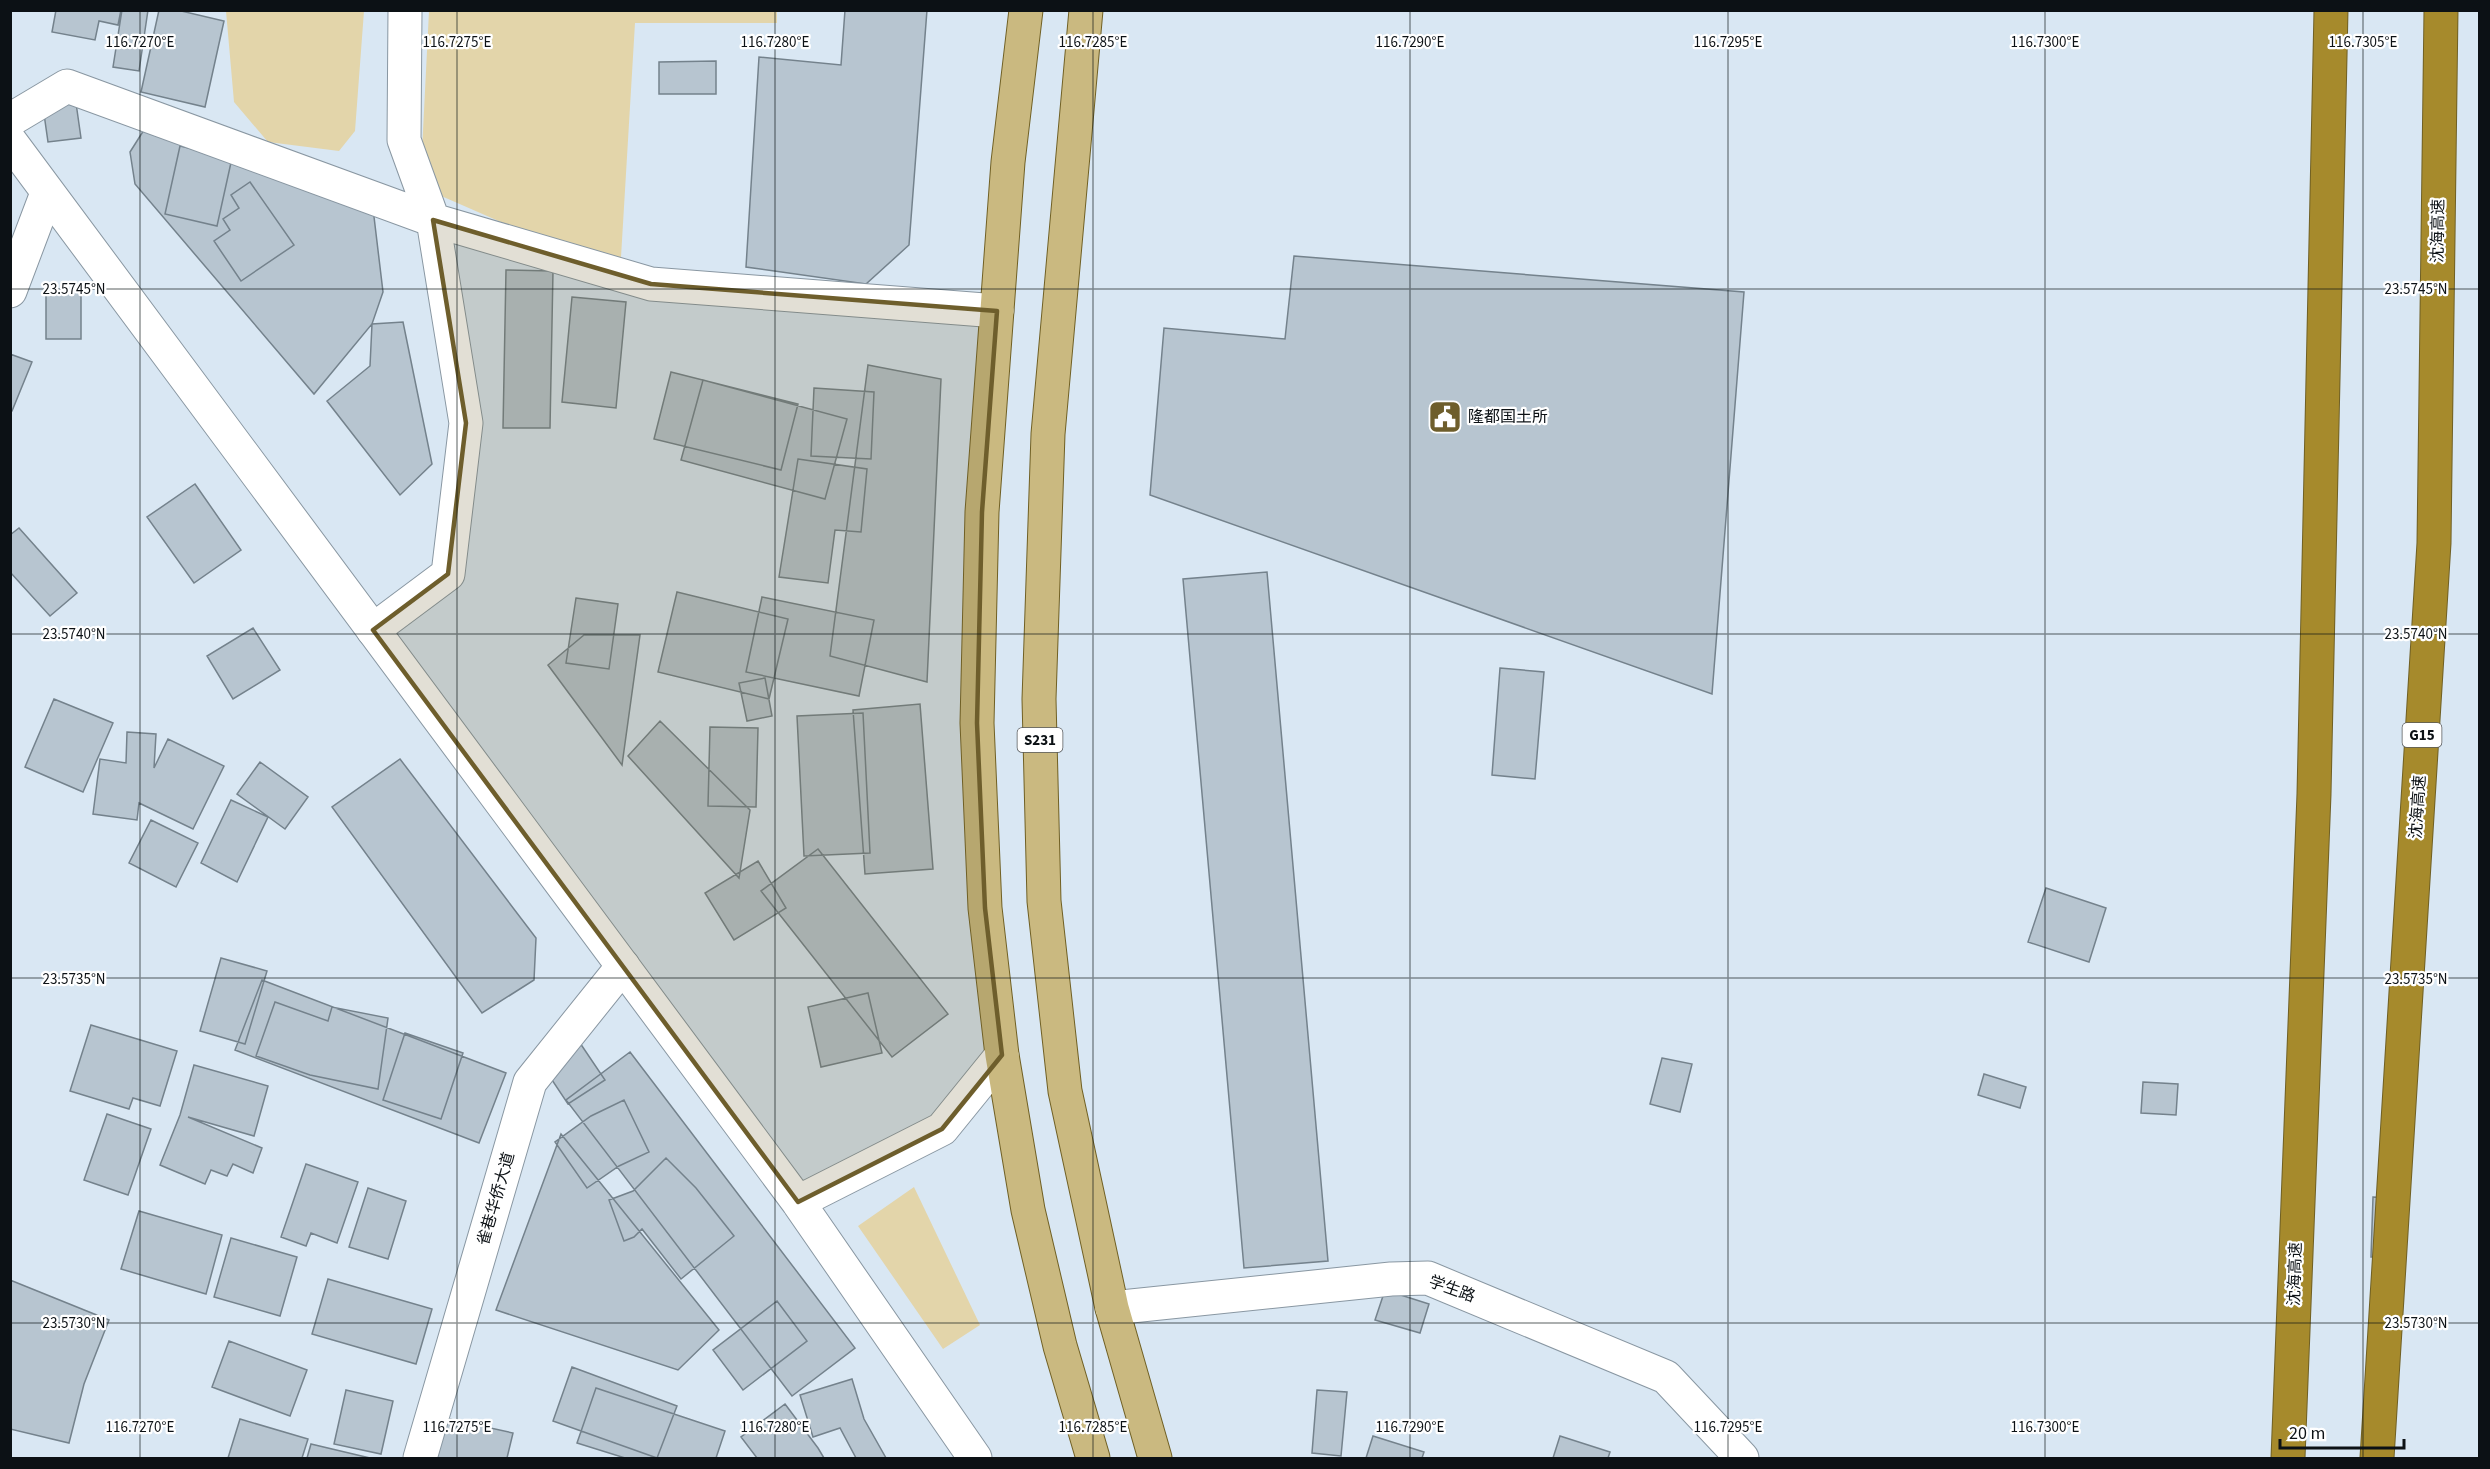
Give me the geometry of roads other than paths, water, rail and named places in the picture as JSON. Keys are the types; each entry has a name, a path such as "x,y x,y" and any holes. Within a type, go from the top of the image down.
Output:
{"highway":[{"name":"沈海高速","path":"2288,1458 2314,794 2331,10"},
{"name":"沈海高速","path":"2377,1458 2434,543 2441,10"}],"main road":[{"path":"1026,10 1008,162 982,512 977,723 985,908 1002,1056 1028,1210 1060,1346 1093,1458"},
{"name":"S231","path":"1086,10 1048,434 1039,699 1044,901 1065,1091 1112,1308 1155,1458"}],"street":[{"path":"373,630 448,574 466,423 433,220 404,140 405,10"},
{"path":"10,120 67,86 433,220 651,284 997,310"},
{"path":"10,141 798,1202 975,1458"},
{"path":"10,291 47,193"},
{"name":"雀巷华侨大道","path":"420,1458 530,1082 623,966"},
{"path":"798,1202 942,1129 1002,1056"},
{"name":"学生路","path":"1112,1308 1391,1279 1428,1278 1666,1377 1742,1458"}],"place":[{"name":"隆都国土所","path":"1445,417"}]}
